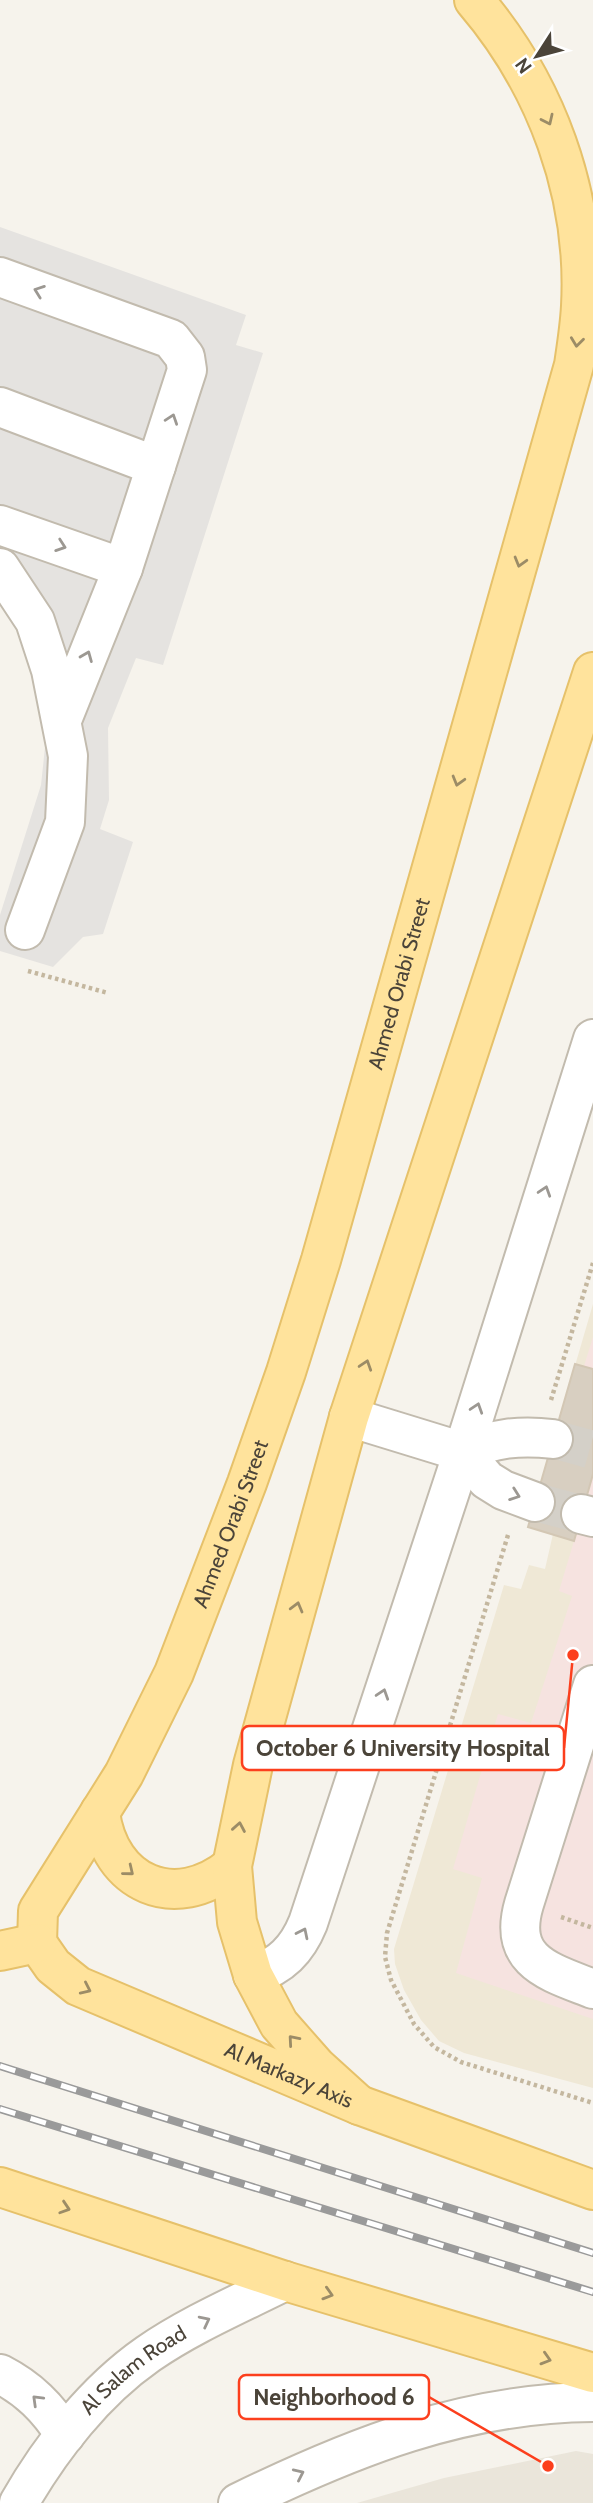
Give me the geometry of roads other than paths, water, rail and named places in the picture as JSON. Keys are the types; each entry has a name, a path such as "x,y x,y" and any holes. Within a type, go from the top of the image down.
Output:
{"main road":[{"name":"Ahmed Orabi Street","path":"37,1943 38,1911 146,1735 174,1673 286,1372 325,1248 574,365 581,306 582,177 553,131 528,76 496,26 474,0"},
{"path":"359,2105 316,2066 279,2024 253,1975 237,1922 232,1866 253,1765 349,1417 593,672"},
{"path":"100,1812 108,1848 118,1863 148,1884 165,1889 192,1887 218,1878 232,1866"},
{"path":"0,1951 37,1943"},
{"name":"Al Markazy Axis","path":"37,1943 53,1966 78,1986 359,2105 593,2190"},
{"path":"0,2187 285,2281 593,2373"}],"street":[{"path":"0,277 171,339 185,357 187,370 123,568 62,720"},
{"path":"0,407 156,466"},
{"path":"0,525 123,568"},
{"path":"0,568 35,621 51,670 68,755 65,822 25,930"},
{"path":"253,1975 268,1970 287,1956 302,1938 308,1923 463,1452 593,1039"},
{"path":"349,1417 463,1452 487,1480 503,1490 527,1499"},
{"path":"463,1452 500,1438 546,1438"},
{"path":"593,1685 520,1917 522,1943 537,1964 593,1989"},
{"name":"Al Salam Road","path":"19,2503 46,2459 65,2435 103,2392 147,2355 197,2325 285,2281"},
{"path":"0,2375 21,2385 38,2400 53,2416 65,2435"},
{"path":"238,2503 304,2471 361,2448 444,2420 556,2402 593,2402"}],"tunnel":[{"path":"553,1439 593,1450"},
{"path":"535,1502 581,1514"}],"railway":[{"path":"0,2066 593,2253"},
{"path":"0,2109 593,2292"}],"place":[{"name":"October 6 University Hospital","path":"573,1655"},
{"name":"Neighborhood 6","path":"548,2466"}]}
